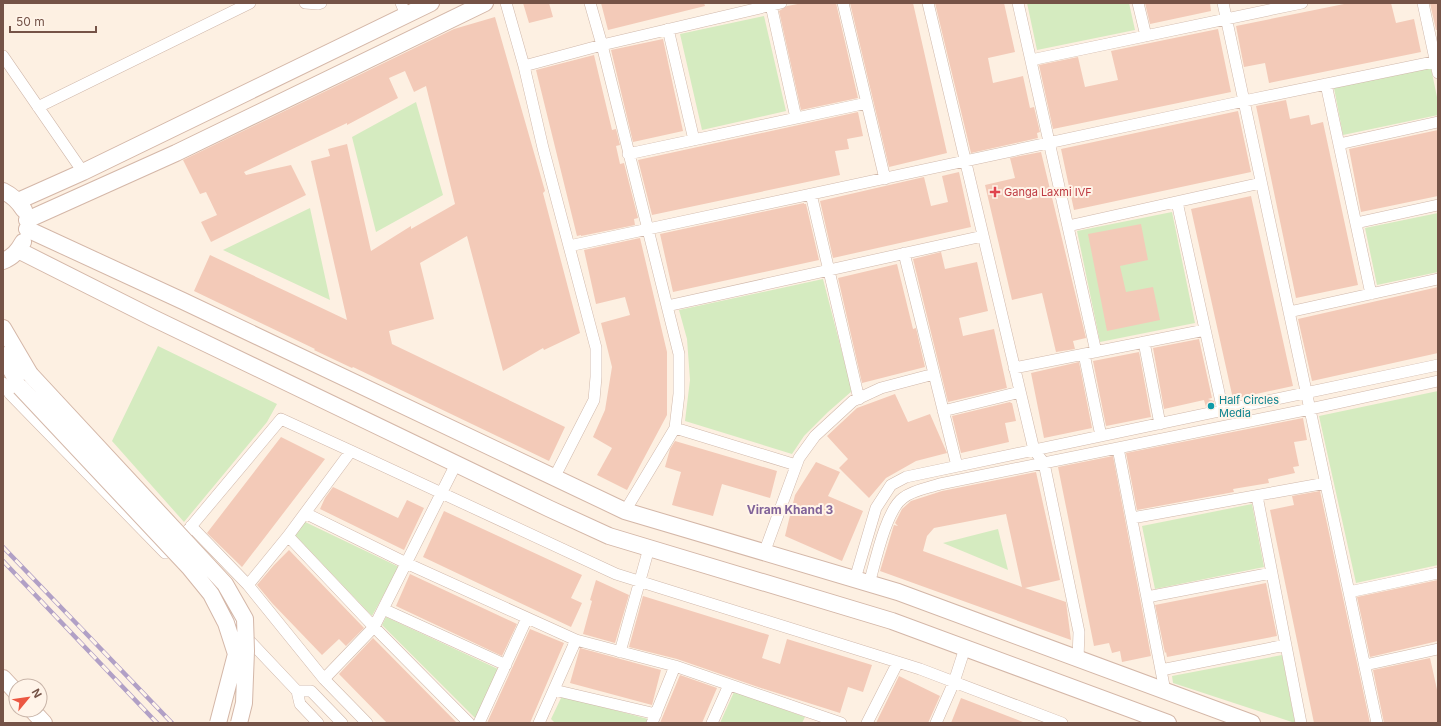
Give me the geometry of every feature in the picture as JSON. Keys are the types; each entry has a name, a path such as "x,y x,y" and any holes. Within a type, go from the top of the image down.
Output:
{"street":[{"path":"38,107 250,3"},
{"path":"305,3 321,3"},
{"path":"18,201 83,172 404,9 431,3"},
{"path":"27,225 485,3"},
{"path":"506,3 524,66 596,348 594,400 554,478"},
{"path":"590,3 602,45 679,354 679,394 675,428 625,511"},
{"path":"843,3 885,179"},
{"path":"928,3 1034,450 1044,463 1079,632 1078,659"},
{"path":"1018,3 1068,226 1090,353 1101,436"},
{"path":"1138,3 1146,36"},
{"path":"1223,3 1377,723"},
{"path":"1031,60 1302,3"},
{"path":"1423,3 1437,61 1438,73"},
{"path":"524,66 602,45 776,4 796,118"},
{"path":"668,29 694,140"},
{"path":"3,56 83,172"},
{"path":"569,246 1437,61"},
{"path":"1326,84 1371,294"},
{"path":"628,154 867,103"},
{"path":"1339,144 1438,122"},
{"path":"1068,226 1261,183"},
{"path":"3,192 9,194 18,201 24,210 27,225 24,240 18,250 14,255 3,261"},
{"path":"811,194 859,399"},
{"path":"1177,202 1223,411"},
{"path":"1356,223 1438,205"},
{"path":"27,225 176,298 625,511 898,592 1252,723"},
{"path":"667,306 983,236"},
{"path":"18,250 153,318 609,536 892,621 1168,723"},
{"path":"904,253 957,466"},
{"path":"1289,312 1438,279"},
{"path":"3,328 30,374 225,584 244,619 246,651 244,703 239,723"},
{"path":"1014,368 1206,330"},
{"path":"1144,342 1160,424"},
{"path":"3,355 20,387 189,566 210,594 226,623 236,654 218,723"},
{"path":"862,581 876,508 891,485 906,477 1223,411 1438,364"},
{"path":"764,553 799,458 815,436 853,401 881,388 934,374"},
{"path":"862,581 892,510 902,498 916,491 940,484 1310,409 1438,381"},
{"path":"3,382 10,394 298,691 300,704 318,723"},
{"path":"944,411 1020,392"},
{"path":"167,555 281,419 616,574 898,662 1062,723"},
{"path":"675,428 796,465"},
{"path":"1118,448 1165,691"},
{"path":"248,585 288,536 351,451"},
{"path":"324,679 374,627 456,464"},
{"path":"1132,518 1326,483"},
{"path":"1257,496 1301,723"},
{"path":"305,513 406,563 576,640 675,666 729,685 811,718 841,723"},
{"path":"191,526 248,585 324,679 367,723"},
{"path":"288,536 374,627 469,723"},
{"path":"620,652 649,548"},
{"path":"1147,597 1272,573"},
{"path":"1349,592 1438,573"},
{"path":"383,609 506,665"},
{"path":"479,723 527,618"},
{"path":"540,722 576,640"},
{"path":"1161,670 1286,645"},
{"path":"936,723 954,682 965,648"},
{"path":"1364,664 1438,649"},
{"path":"867,723 898,662"},
{"path":"554,690 654,719 675,666"},
{"path":"712,723 729,685"},
{"path":"298,691 311,692 342,723"}],"green space":[{"path":"1027,3 1129,3 1135,30 1037,50"},
{"path":"764,16 786,111 702,130 680,34"},
{"path":"1431,68 1438,102 1438,115 1343,135 1334,88"},
{"path":"416,102 443,195 376,232 352,137"},
{"path":"310,208 330,300 223,250"},
{"path":"1172,212 1195,323 1100,342 1077,231"},
{"path":"1438,213 1438,272 1377,285 1365,228"},
{"path":"823,279 852,391 804,436 792,454 685,421 690,380 687,339 679,310"},
{"path":"158,346 277,404 267,422 184,522 112,441"},
{"path":"1438,391 1438,565 1356,583 1319,416"},
{"path":"1252,504 1264,567 1155,589 1142,526"},
{"path":"301,520 399,567 372,616 292,532"},
{"path":"998,529 1008,570 943,543"},
{"path":"386,617 498,669 476,719 382,625"},
{"path":"1282,655 1295,723 1173,683 1172,676"},
{"path":"734,692 805,717 802,723 720,723"},
{"path":"562,696 648,719 646,723 555,723 551,719"}],"building":[{"path":"523,3 549,3 553,17 529,23"},
{"path":"601,3 704,3 705,6 608,30"},
{"path":"803,3 836,3 858,98 801,110 779,11 787,6"},
{"path":"850,3 913,3 947,153 889,167"},
{"path":"935,3 1004,3 1015,52 988,58 993,83 1023,76 1030,108 1034,107 1040,132 1037,133 1038,138 971,153"},
{"path":"1145,3 1210,3 1211,11 1150,24"},
{"path":"1349,3 1391,3 1396,23 1414,19 1421,52 1269,83 1265,63 1244,67 1236,26"},
{"path":"1430,3 1438,3 1438,30 1436,30"},
{"path":"495,17 545,191 543,193 580,333 544,350 543,348 503,371 467,236 420,263 434,319 389,331 392,344 565,427 549,461 353,367 352,368 314,350 315,349 194,291 210,255 347,320 311,161 330,156 328,149 347,144 371,251 411,226 411,229 455,204 426,86 414,92 405,71 389,78 398,98 347,125 347,123 244,172 246,175 291,165 306,195 211,242 201,222 217,215 206,192 200,194 183,160 454,29"},
{"path":"1218,29 1231,92 1053,129 1039,65 1078,57 1085,87 1118,80 1111,51"},
{"path":"663,39 683,131 633,142 611,50"},
{"path":"594,55 612,130 616,129 620,145 616,146 620,164 624,163 638,218 634,219 635,225 577,236 536,70"},
{"path":"1286,100 1290,119 1309,115 1311,125 1323,122 1358,285 1296,298 1256,106"},
{"path":"1238,111 1251,172 1074,210 1061,149"},
{"path":"858,112 863,136 847,139 849,149 835,151 840,175 652,215 638,160"},
{"path":"1438,130 1438,196 1361,212 1349,149"},
{"path":"1041,152 1086,338 1073,341 1075,349 1056,352 1042,293 1012,300 985,185 1015,178 1010,158"},
{"path":"959,172 971,227 833,258 820,201 924,177 931,206 948,202 942,176"},
{"path":"1251,196 1293,386 1233,399 1191,209"},
{"path":"804,203 806,204 819,260 673,292 660,234"},
{"path":"1141,224 1148,260 1120,266 1126,292 1153,287 1160,320 1107,331 1088,234"},
{"path":"640,238 667,352 667,415 627,490 597,475 612,448 593,437 605,410 612,367 601,323 630,315 625,297 596,304 584,250"},
{"path":"941,252 945,269 977,262 988,311 959,318 963,336 994,329 1007,388 948,402 913,259"},
{"path":"897,264 913,329 916,328 925,367 862,383 838,278"},
{"path":"1438,287 1438,353 1312,381 1298,319"},
{"path":"1199,339 1212,398 1208,399 1214,401 1214,405 1206,407 1204,400 1164,409 1153,348"},
{"path":"1139,352 1151,417 1106,426 1093,361"},
{"path":"1079,362 1092,428 1044,438 1031,373"},
{"path":"895,394 908,422 930,414 947,453 916,461 886,478 869,498 839,468 848,459 827,436 857,408"},
{"path":"1010,402 1012,403 1016,421 1005,423 1009,442 961,453 952,416"},
{"path":"1303,418 1307,440 1294,442 1299,466 1293,467 1295,473 1268,479 1269,483 1233,489 1234,492 1137,510 1126,453"},
{"path":"281,437 325,459 242,567 207,533"},
{"path":"675,441 777,471 770,498 722,484 713,516 672,505 681,472 665,467 670,449"},
{"path":"1113,456 1151,656 1122,662 1120,651 1112,653 1109,643 1094,646 1058,467"},
{"path":"816,462 840,472 828,496 863,511 842,561 785,536 795,495"},
{"path":"1036,472 1060,580 1025,588 1066,602 1071,640 880,571 894,525 898,526 895,523 902,509 911,501 942,491","holes":["1006,514 1022,587 923,551 927,536 934,528"]},
{"path":"333,487 398,518 407,500 424,508 404,550 320,509 325,498"},
{"path":"1320,491 1370,723 1314,723 1270,510 1294,505 1292,496"},
{"path":"444,511 582,575 571,598 582,603 571,627 423,557"},
{"path":"289,550 364,628 346,646 339,639 322,655 272,603 257,585"},
{"path":"410,574 517,624 502,656 396,606"},
{"path":"596,580 629,595 615,643 583,634"},
{"path":"1438,580 1438,641 1370,657 1357,597"},
{"path":"1266,583 1277,636 1167,657 1155,605"},
{"path":"643,596 769,635 762,658 780,664 787,639 872,665 863,692 848,687 840,713 677,659 629,647"},
{"path":"530,629 564,643 530,723 487,723"},
{"path":"373,638 457,723 387,723 339,674"},
{"path":"580,648 661,670 652,705 570,683"},
{"path":"1430,658 1438,694 1438,723 1384,723 1373,670"},
{"path":"680,675 717,688 702,723 660,723"},
{"path":"899,676 940,696 928,723 876,723"},
{"path":"961,698 1023,722 1023,723 951,723"}],"railway":[{"path":"3,547 172,723"},
{"path":"3,561 157,723"}],"place":[{"name":"Ganga Laxmi IVF","path":"995,192"},
{"name":"Half Circles Media","path":"1211,406"}],"district":[{"name":"Viram Khand 3","path":"790,510"}]}
